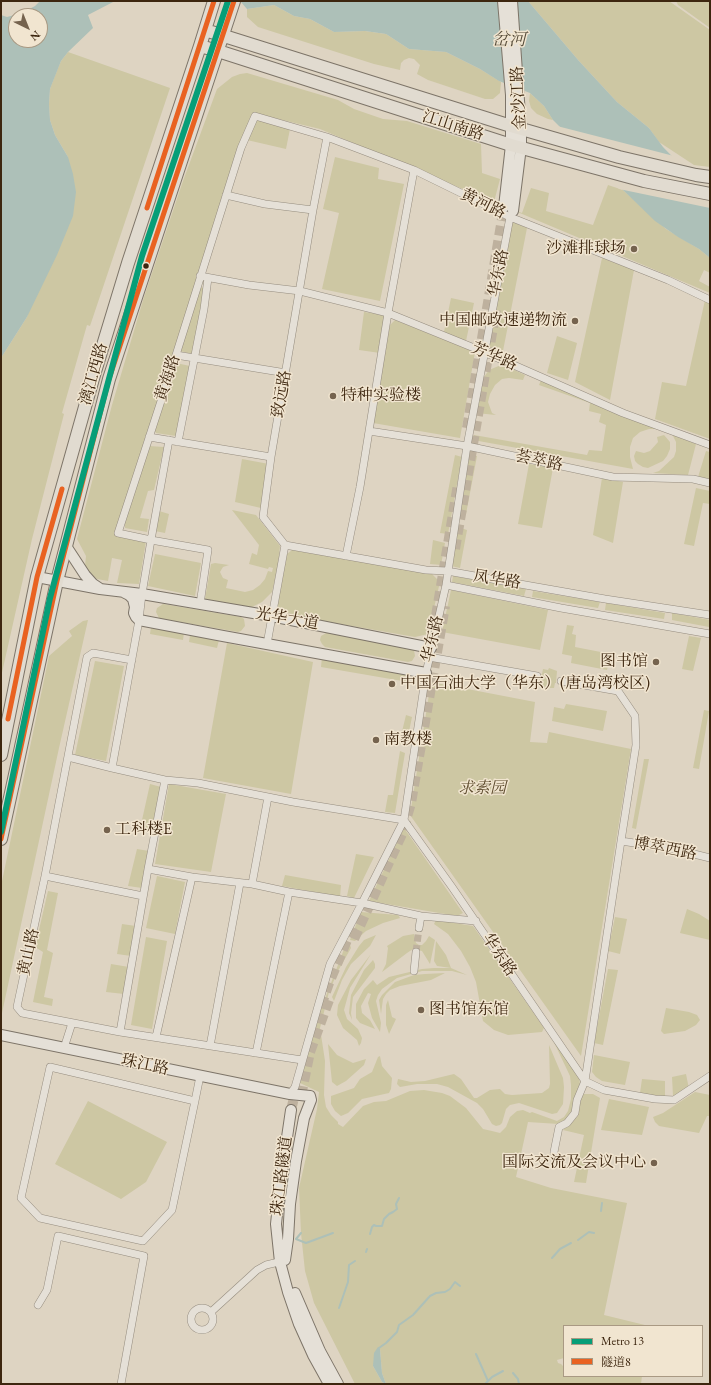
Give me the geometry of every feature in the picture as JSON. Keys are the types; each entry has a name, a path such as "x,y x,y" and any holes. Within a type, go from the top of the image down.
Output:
{"main road":[{"name":"漓江西路","path":"1,755 37,577 94,375 128,263 214,1"},
{"name":"漓江西路","path":"1,839 57,581 109,379 234,3"},
{"name":"江山南路","path":"205,30 516,128 619,158 710,177"},
{"name":"江山南路","path":"200,46 516,146 644,181 710,194"}],"street":[{"name":"金沙江路","path":"503,1 515,96"},
{"name":"金沙江路","path":"512,1 516,146"},
{"name":"黄河路","path":"255,116 327,137 414,170 668,280 710,300"},
{"name":"黄海路","path":"151,540 118,533 241,148 255,116"},
{"name":"致远路","path":"285,545 264,517 271,457 313,210 327,137"},
{"path":"509,212 516,146"},
{"path":"346,556 414,170"},
{"path":"226,194 265,204 313,210"},
{"name":"华东路","path":"509,212 467,446 446,585 426,673 404,820 476,921 585,1081"},
{"name":"芳华路","path":"200,276 249,285 300,291 388,313 484,352 623,413 710,445"},
{"path":"178,442 204,309 208,278"},
{"path":"176,355 286,373"},
{"name":"荟萃路","path":"369,431 467,446 613,477 693,478 710,483"},
{"path":"149,437 271,457"},
{"path":"112,768 139,620 151,540 169,440"},
{"path":"151,540 208,550 200,604"},
{"path":"267,644 285,545"},
{"name":"凤华路","path":"285,545 605,600 710,615"},
{"path":"66,546 85,575 100,589"},
{"name":"光华大道","path":"37,577 100,589 142,594 271,616 537,676"},
{"name":"凤华路","path":"446,585 561,608 710,634"},
{"path":"123,592 129,595 132,600 135,607 134,613 139,620"},
{"name":"光华大道","path":"139,620 426,673"},
{"name":"黄山路","path":"132,660 93,653 87,657 45,876 17,1007 22,1013 120,1032 302,1060"},
{"path":"554,1152 559,1127 567,1123 575,1113 577,1100 585,1081 636,745 635,716 618,691 561,681"},
{"path":"68,757 165,780 198,783 268,797 404,820 330,964 295,1087 290,1094 275,1176 270,1222 272,1240 320,1351 338,1384"},
{"path":"120,1032 143,896 165,780"},
{"path":"252,884 268,797"},
{"name":"博萃西路","path":"621,841 710,858"},
{"path":"148,869 192,877 252,884 289,892 362,903 421,916 476,921"},
{"path":"45,876 143,896"},
{"path":"156,1037 192,877"},
{"path":"210,1046 240,883"},
{"path":"256,1053 289,892"},
{"path":"419,928 421,916"},
{"path":"414,971 416,952"},
{"path":"64,1048 72,1023"},
{"name":"珠江路","path":"1,1035 290,1094 308,1095 311,1097 304,1118 296,1161 290,1204 288,1239 282,1261"},
{"path":"195,1101 50,1067 21,1198 40,1218 143,1241 172,1210 195,1101 200,1076"},
{"path":"585,1081 604,1090 655,1099 674,1100 710,1076"},
{"name":"珠江路隧道","path":"282,1261 280,1242 294,1111"},
{"path":"38,1305 47,1290 58,1236 144,1256 120,1384"},
{"path":"211,1312 257,1270 266,1265 282,1261"},
{"path":"282,1261 288,1292 299,1324 313,1355 329,1384"}],"green space":[{"path":"528,1 669,1 710,30 710,167 694,165 659,142 649,128 617,102 579,61"},
{"path":"676,1 710,1 710,28 678,5"},
{"path":"274,5 294,16 310,19 334,32 365,31 386,34 409,49 446,52 480,69 501,82 500,93 493,99 485,99 428,80 417,74 420,65 414,59 409,58 404,60 401,63 400,70 374,64 258,27 247,17 247,9"},
{"path":"68,52 170,88 90,326 87,325 62,413 64,414 32,539 1,677 1,358 27,317 68,157 55,135 50,120 49,104 50,89 61,61"},
{"path":"247,73 338,100 354,109 383,119 407,121 481,144 482,173 500,179 494,202 522,213 531,188 549,193 546,211 593,225 608,185 623,190 666,229 699,249 710,258 710,273 704,270 699,281 710,287 710,293 320,129 253,113 250,118 117,533 146,541 139,584 117,583 122,560 112,558 108,581 97,579 90,574 85,566 86,556 77,539 112,405 144,297 183,181 217,89 232,77"},
{"path":"530,93 544,106 553,120 537,114 531,108 529,101"},
{"path":"256,118 290,129 286,149 247,140"},
{"path":"335,157 379,168 378,179 404,184 380,301 322,289 339,213 323,209"},
{"path":"512,221 527,228 502,356 487,350"},
{"path":"602,258 634,270 610,400 575,382"},
{"path":"200,287 206,289 192,354 180,351"},
{"path":"451,298 474,303 466,341 444,332"},
{"path":"705,300 710,302 710,439 655,419 662,382 686,386"},
{"path":"364,312 385,315 380,353 359,350"},
{"path":"395,320 475,352 460,438 373,423 390,325"},
{"path":"557,336 577,343 568,380 547,373"},
{"path":"176,363 190,366 176,436 156,433 154,430"},
{"path":"501,365 525,375 523,380 509,378 502,379 495,385 488,402 492,413 496,415 476,413 484,377 489,370"},
{"path":"541,380 656,429 649,429 640,432 633,438 630,447 630,457 633,469 473,440 474,435 587,455 589,450 602,451 606,425 599,422 601,414 589,411 590,403 539,385"},
{"path":"672,434 696,444 688,475 653,473 659,471 674,457 676,442"},
{"path":"664,435 670,442 670,449 663,461 648,468 643,467 635,461 634,456 636,451 644,453 650,451 658,442 657,437"},
{"path":"149,446 164,447 154,490 148,491 140,518 149,519 147,532 125,528 125,522"},
{"path":"706,451 710,452 710,480 698,477"},
{"path":"469,454 477,456 466,514 459,513"},
{"path":"455,455 462,457 448,534 440,533"},
{"path":"242,459 269,464 261,508 235,502"},
{"path":"529,464 553,468 542,528 518,524"},
{"path":"602,478 623,482 613,543 593,535"},
{"path":"696,488 710,491 710,504 703,503 694,546 684,544"},
{"path":"232,510 256,515 280,546 278,567 272,592 262,602 250,608 205,599 211,564 215,563 229,565 223,567 220,572 223,578 228,580 226,588 245,592 253,590 260,585 265,579 268,571 272,572 273,568 269,567 268,569 249,564 252,553 257,555 259,545"},
{"path":"159,511 169,514 165,533 155,531"},
{"path":"458,527 467,530 460,568 451,566"},
{"path":"433,540 445,543 441,565 430,564"},
{"path":"292,550 432,574 440,582 428,634 415,637 289,615 277,606 287,554"},
{"path":"155,554 201,563 195,596 148,586"},
{"path":"453,576 526,589 524,596 452,582"},
{"path":"451,590 548,610 540,650 442,632"},
{"path":"533,591 600,602 598,608 532,597"},
{"path":"606,603 665,613 664,619 605,610"},
{"path":"163,604 241,617 244,619 245,626 238,632 159,618 156,612 157,608"},
{"path":"672,613 710,620 709,627 672,620"},
{"path":"88,620 1,1013 1,886 49,656 72,636 69,631 83,621"},
{"path":"567,625 574,626 572,634 576,635 575,647 611,654 607,670 571,663 572,656 562,654"},
{"path":"151,627 184,633 183,640 150,634"},
{"path":"328,632 414,650 415,656 412,661 408,662 325,647 320,640 321,636"},
{"path":"190,635 219,640 217,648 189,642"},
{"path":"689,636 701,638 693,671 682,669"},
{"path":"227,643 313,662 291,794 203,778"},
{"path":"322,657 410,672 408,682 321,667"},
{"path":"95,661 124,666 106,761 75,755"},
{"path":"549,668 557,671 556,683 554,688 544,688 544,686 540,685 541,674 543,669 548,670"},
{"name":"求索园","path":"431,682 535,702 530,742 547,743 549,732 631,749 581,1056 410,815"},
{"path":"566,704 607,711 603,731 552,721 554,707 564,709"},
{"path":"704,710 709,711 699,769 693,768"},
{"path":"406,715 412,717 406,746 399,744"},
{"path":"400,751 405,753 395,813 385,812 388,795 393,795"},
{"path":"644,759 649,759 636,829 632,828"},
{"path":"150,784 161,787 151,832 140,829"},
{"path":"169,784 226,794 211,872 155,864"},
{"path":"404,828 463,913 457,916 369,901"},
{"path":"137,849 149,851 142,888 128,886"},
{"path":"356,854 374,857 354,898 347,896"},
{"path":"285,875 341,885 340,897 282,886"},
{"path":"157,876 185,882 175,934 146,928"},
{"path":"48,891 58,893 47,950 53,953 44,997 53,999 52,1006 33,1002 43,952 35,947"},
{"path":"687,909 710,921 710,940 680,933"},
{"path":"361,912 398,915 400,918 383,923 366,931 355,941 350,940"},
{"path":"615,917 627,919 620,954 608,951"},
{"path":"436,920 473,926 544,1028 542,1032 508,1035 494,1030 483,1021 476,982 470,967 461,951 448,934 434,924"},
{"path":"122,924 136,926 131,956 117,954"},
{"path":"414,934 416,943 419,945 422,945 429,936 435,940 430,964 422,951 413,949 382,972 386,964 387,946 403,936"},
{"path":"376,935 370,946 351,964 342,980 334,1001 332,997 346,967 359,946 364,940"},
{"path":"146,937 167,941 152,1029 131,1025"},
{"path":"436,941 446,955 451,968 437,966 434,961"},
{"path":"346,944 350,945 351,948 338,971 329,992 320,1028 325,1061 324,1095 326,1107 338,1124 343,1127 363,1106 374,1102 386,1101 410,1091 424,1090 450,1096 466,1108 483,1129 500,1133 506,1127 510,1117 517,1111 523,1110 530,1113 532,1112 557,1121 564,1117 568,1111 571,1099 571,1085 570,1076 552,1038 579,1077 580,1084 573,1109 564,1122 559,1124 528,1122 516,1177 551,1188 627,1203 604,1315 645,1325 563,1325 563,1358 557,1360 558,1363 563,1366 563,1377 642,1377 641,1384 386,1384 382,1373 380,1349 373,1366 382,1382 385,1384 355,1384 314,1303 305,1271 301,1233 299,1188 317,1109 319,1092 300,1083 316,1022"},
{"path":"371,954 350,988 344,1010 347,1019 358,1029 362,1038 359,1046 357,1040 343,1028 337,1015 338,1005 351,980"},
{"path":"373,960 375,968 353,997 351,1013 352,1020 349,1013 351,995 364,970"},
{"path":"111,964 129,967 124,994 106,992"},
{"path":"451,968 467,975 452,971 422,971 397,978 382,989 376,1001 381,1023 380,1032 372,1018 368,1003 371,994 368,993 361,1006 362,1013 370,1020 375,1029 360,1023 356,1018 356,1004 364,989 373,980 377,985 389,977 422,969"},
{"path":"608,969 618,970 603,1045 594,1043"},
{"path":"445,973 431,980 400,986 390,990 383,999 381,1014 379,1000 395,982 414,975"},
{"path":"388,1000 392,1017 396,1019 389,1034 386,1025 386,1005"},
{"path":"666,1008 689,1012 697,1015 700,1020 696,1025 685,1031 664,1034 661,1031"},
{"path":"328,1044 337,1055 353,1063 366,1059 364,1065 346,1081 337,1086 332,1082"},
{"path":"549,1045 563,1078 563,1104 557,1113 552,1114 519,1103 510,1105 506,1109 502,1123 496,1126 492,1124 483,1109 477,1103 448,1087 437,1084 417,1084 400,1087 397,1084 398,1079 411,1082 425,1081 454,1074 461,1079 474,1098 477,1098 490,1090 500,1089 505,1094 512,1095 542,1093 549,1088 550,1084"},
{"path":"594,1055 630,1062 625,1085 602,1081 596,1077 592,1072"},
{"path":"380,1056 382,1066 392,1078 389,1093 362,1099 348,1113 341,1116 335,1111 331,1104 331,1096 354,1088 360,1079 372,1072 378,1057"},
{"path":"686,1074 689,1089 673,1096 672,1077"},
{"path":"642,1079 665,1081 665,1097 640,1093"},
{"path":"695,1092 710,1095 710,1116 707,1116 699,1133 659,1126 655,1122 653,1117 663,1113"},
{"path":"584,1094 593,1094 600,1098 586,1183 574,1182 584,1135 563,1130 577,1117 580,1097"},
{"path":"609,1099 649,1107 642,1135 601,1130"},
{"path":"88,1101 167,1142 146,1182 121,1199 55,1164"}],"water":[{"path":"40,1 115,1 88,15 93,28 68,52 61,61 50,89 50,120 55,135 68,157 73,174 76,192 73,216 57,255 27,317 1,358 1,15 8,17 8,48 48,48 48,8 31,8"},
{"name":"岔河","path":"240,1 528,1 579,61 617,102 649,128 663,147 710,195 710,258 699,249 655,221 553,120 544,106 530,93 499,81 480,69 446,52 409,49 386,34 365,31 334,32 310,19 294,16 274,5 247,9"},
{"path":"378,1347 380,1349 382,1373 386,1384 382,1382 373,1366 374,1353"}],"pier":[{"path":"557,126 674,156 710,196 710,208 619,189"}],"waterway":[{"path":"370,1234 374,1225 382,1226 384,1219 397,1209 396,1204 399,1198"},
{"path":"601,1211 602,1203"},
{"path":"578,1240 589,1232 594,1233"},
{"path":"301,1233 296,1239 306,1243 333,1233"},
{"path":"552,1258 560,1249 571,1243"},
{"path":"339,1308 348,1282 349,1265 355,1261"},
{"path":"379,1348 397,1332 399,1325 413,1315 430,1296 436,1293 445,1292 450,1289 455,1282 460,1286"},
{"path":"476,1354 488,1381"},
{"path":"485,1384 492,1377 503,1371"},
{"path":"513,1373 518,1379 519,1384"}],"tunnel":[{"path":"467,428 504,207"},
{"path":"455,549 496,310"},
{"path":"436,616 458,484"},
{"path":"354,939 402,834 411,803 445,606"},
{"path":"321,1006 353,926"},
{"path":"416,952 419,928"},
{"path":"301,1096 310,1052 329,1000"},
{"path":"291,1110 297,1086"}],"metro line":[{"name":"13","path":"1,832 50,598 142,256 228,1"}],"transit line":[{"name":"隧道8","path":"147,208 214,1"},
{"name":"隧道8","path":"1,839 57,581 109,379 234,1"},
{"name":"隧道8","path":"8,719 37,577 62,489"}],"place":[{"name":"沙滩排球场","path":"634,249"},
{"name":"中国邮政速递物流","path":"575,321"},
{"name":"特种实验楼","path":"333,396"},
{"name":"图书馆","path":"656,662"},
{"name":"中国石油大学（华东）(唐岛湾校区)","path":"392,684"},
{"name":"南教楼","path":"376,740"},
{"name":"工科楼E","path":"107,830"},
{"name":"图书馆东馆","path":"421,1010"},
{"name":"国际交流及会议中心","path":"654,1163"}]}
